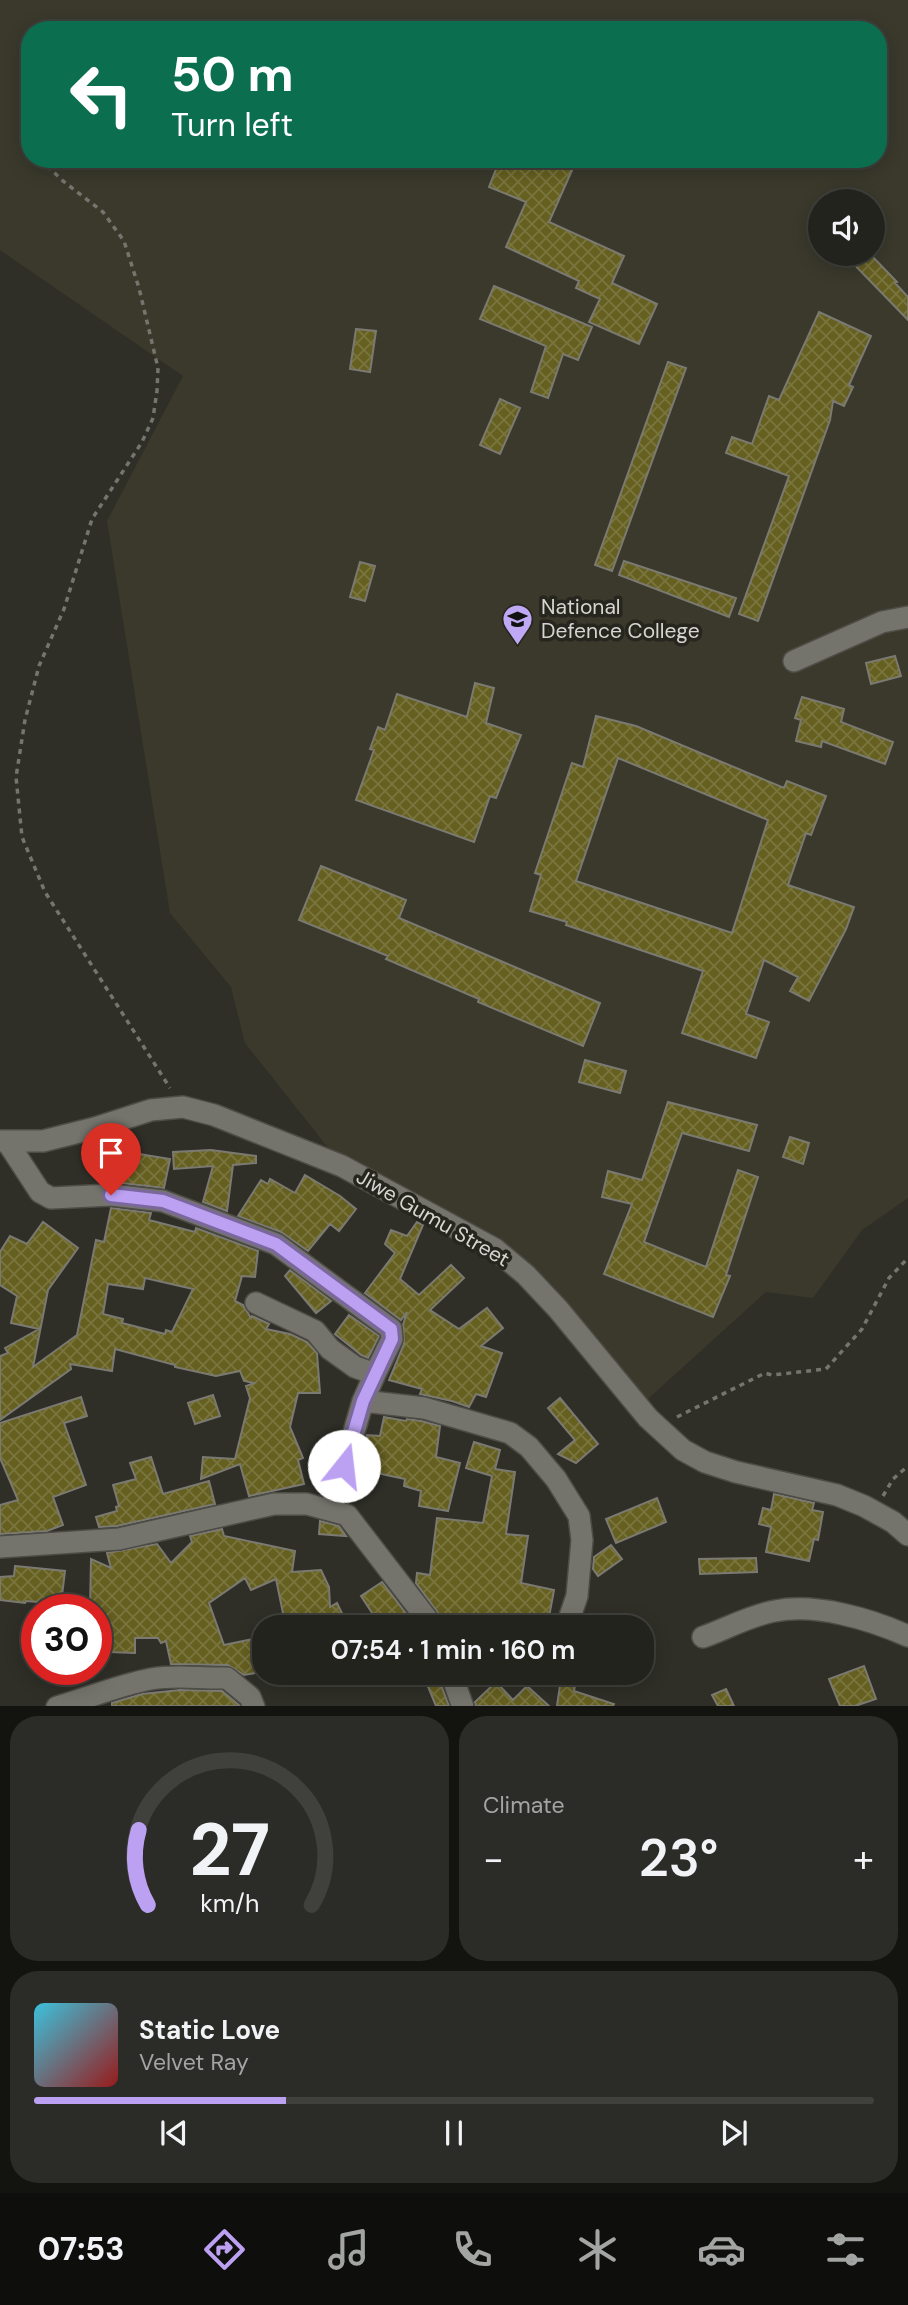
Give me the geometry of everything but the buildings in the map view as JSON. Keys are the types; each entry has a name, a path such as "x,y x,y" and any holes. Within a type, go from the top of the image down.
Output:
{"street":[{"path":"794,661 882,622 908,617"},
{"name":"Jiwe Gumu Street","path":"4,1142 43,1141 151,1110 183,1107 214,1115 342,1166 495,1249 550,1300 657,1426 683,1450 705,1462 736,1472 837,1495 893,1522 908,1535"},
{"path":"4,1142 40,1192 51,1198 111,1195 163,1201 276,1244 391,1329 392,1339 363,1401 331,1510"},
{"path":"257,1303 316,1331 330,1349 355,1367 375,1374"},
{"path":"363,1401 424,1408 510,1433 529,1447 556,1479 579,1516 582,1540 577,1596 570,1615"},
{"path":"0,1547 119,1539 274,1504 307,1504 347,1515 424,1615"},
{"path":"703,1637 773,1611 802,1608 876,1621 908,1636"},
{"path":"57,1706 150,1679 186,1675 203,1679 227,1678 250,1697 254,1706"},
{"path":"456,1685 463,1706"}],"path":[{"path":"49,168 103,212 124,241 139,288 158,368 158,391 153,418 142,442 92,519 64,609 39,666 25,720 16,777 22,837 45,892 183,1107"},
{"path":"657,1426 765,1373 772,1375 826,1368 862,1329 890,1278 908,1258"},
{"path":"875,1512 893,1479 908,1466"}],"shaded area":[{"name":"National Defence College","path":"0,0 908,0 908,1198 862,1230 813,1298 766,1292 639,1407 486,1238 333,1154 245,1043 231,987 170,913 107,521 183,376 0,250"}],"place":[{"name":"National Defence College","path":"518,646"}],"route":[{"path":"111,1195 163,1201 276,1244 391,1329 392,1339 363,1401 344,1466"}]}
